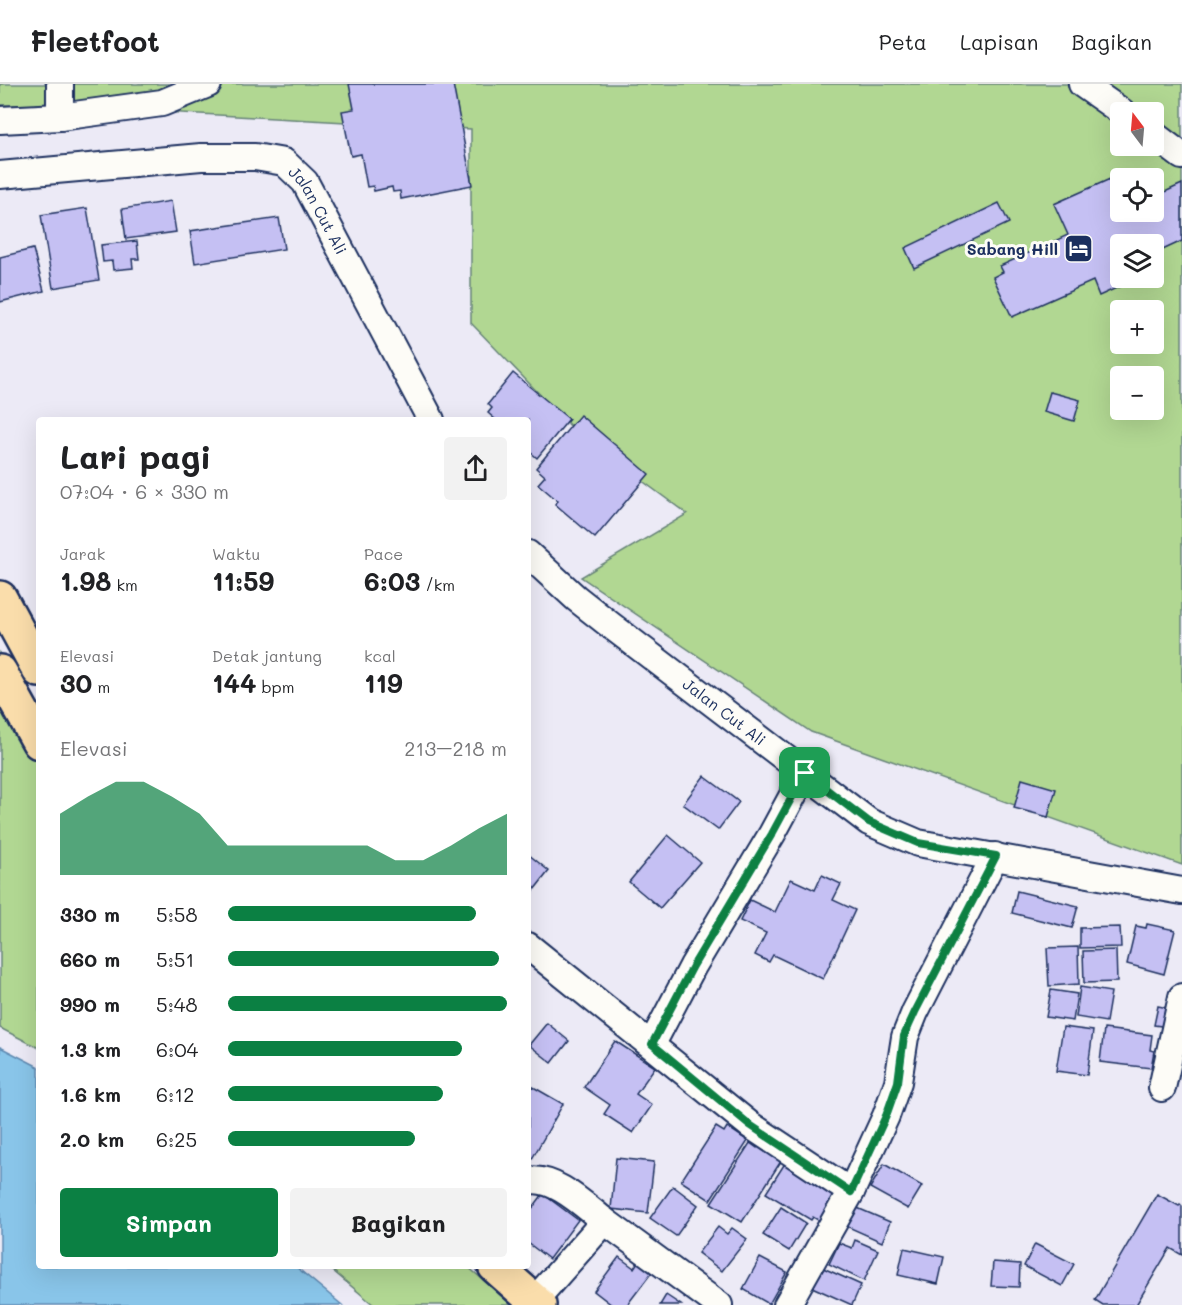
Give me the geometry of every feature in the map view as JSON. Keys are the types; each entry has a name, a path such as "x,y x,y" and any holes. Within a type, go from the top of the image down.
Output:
{"main road":[{"path":"0,598 35,652"},
{"path":"0,672 36,737"},
{"path":"498,1269 537,1303"}],"street":[{"path":"60,84 60,117"},
{"path":"0,120 60,117 162,103 208,84"},
{"path":"1082,84 1110,104"},
{"path":"1164,142 1182,156"},
{"name":"Jalan Cut Ali","path":"0,175 201,157 255,157 284,162 305,182 427,417"},
{"name":"Jalan Cut Ali","path":"531,557 576,598 869,822 918,843 1182,891"},
{"path":"652,1044 693,966 772,834 805,773"},
{"path":"787,1305 851,1192 886,1116 898,1082 904,1036 996,856"},
{"path":"531,948 750,1125 851,1192"},
{"path":"1162,1088 1182,997"},
{"path":"531,1181 542,1180 569,1193 719,1305"},
{"path":"537,1303 603,1220"}],"green space":[{"path":"0,84 1182,84 1182,865 811,732 581,577 687,514 576,432 471,323 471,129 37,105 0,105"},
{"path":"0,653 36,717 36,1046 0,1028"},
{"path":"331,1269 470,1269 512,1305 374,1305"}],"water":[{"path":"0,1047 36,1065 36,1269 299,1269 342,1305 0,1305"}],"building":[{"path":"349,84 453,84 472,185 401,199 400,191 393,192 392,187 374,191 373,186 367,187 361,154 351,156 342,111 354,109"},
{"name":"Sabang Hill","path":"1110,179 1110,222 1164,222 1164,192 1182,184 1182,241 1164,249 1164,234 1110,234 1110,288 1116,288 1099,296 1093,281 1012,317 993,277 1003,272 1000,266 1068,235 1054,204"},
{"path":"171,201 176,232 126,239 122,209"},
{"path":"999,203 1009,223 914,268 905,248"},
{"path":"87,208 99,280 53,288 41,215"},
{"path":"279,218 284,249 195,263 190,231"},
{"path":"137,241 139,259 132,259 133,268 113,270 112,261 103,262 101,245"},
{"path":"33,249 44,291 0,302 0,257"},
{"path":"513,373 569,419 537,458 531,453 531,417 493,417 488,413 492,408 488,404"},
{"path":"1050,392 1080,400 1074,421 1044,412"},
{"path":"580,415 649,474 595,538 555,504 558,501 538,484 545,476 536,468"},
{"path":"704,776 739,802 718,830 683,804"},
{"path":"1022,779 1056,789 1048,817 1014,808"},
{"path":"668,835 700,862 660,908 629,882"},
{"path":"531,856 549,871 531,894"},
{"path":"822,875 841,884 833,900 855,910 823,979 773,955 769,962 755,955 766,933 740,921 750,900 775,912 791,879 815,890"},
{"path":"1017,891 1078,906 1072,928 1012,913"},
{"path":"1147,924 1175,930 1164,974 1127,964 1136,926 1146,928"},
{"path":"1120,927 1121,947 1080,948 1080,928"},
{"path":"1078,947 1079,984 1049,986 1047,948"},
{"path":"1116,950 1117,982 1084,983 1083,951"},
{"path":"1080,987 1111,992 1106,1022 1076,1017"},
{"path":"1051,990 1077,994 1073,1021 1046,1017"},
{"path":"1158,1006 1173,1009 1169,1027 1154,1025"},
{"path":"547,1023 569,1041 552,1063 531,1047 531,1043"},
{"path":"1063,1027 1093,1031 1087,1075 1056,1071"},
{"path":"1104,1029 1152,1035 1150,1050 1154,1051 1151,1068 1100,1062"},
{"path":"615,1041 655,1067 636,1094 652,1105 633,1133 604,1114 610,1105 584,1087"},
{"path":"531,1086 563,1104 531,1161"},
{"path":"716,1127 724,1132 727,1127 748,1141 710,1200 681,1181"},
{"path":"762,1140 785,1155 742,1222 711,1203 750,1143 757,1148"},
{"path":"789,1157 844,1190 823,1223 813,1217 811,1220 766,1193"},
{"path":"616,1158 654,1162 648,1213 611,1209"},
{"path":"884,1164 922,1186 908,1209 870,1188"},
{"path":"673,1186 698,1205 676,1236 650,1218"},
{"path":"543,1194 578,1220 549,1259 531,1245 531,1210"},
{"path":"1157,1194 1182,1206 1182,1255 1170,1248 1136,1305 1103,1305 1095,1300"},
{"path":"781,1207 806,1223 789,1251 763,1235"},
{"path":"855,1207 890,1222 882,1242 846,1226"},
{"path":"718,1227 727,1234 732,1228 747,1239 722,1271 698,1253"},
{"path":"855,1240 878,1250 864,1281 829,1264 839,1243 852,1248"},
{"path":"1035,1244 1074,1264 1062,1286 1024,1266"},
{"path":"904,1248 944,1257 938,1284 898,1275"},
{"path":"642,1256 656,1267 627,1305 612,1305 594,1291 619,1257 634,1268"},
{"path":"760,1258 787,1272 769,1304 743,1289"},
{"path":"993,1262 1020,1264 1019,1287 991,1286"},
{"path":"821,1267 861,1285 852,1305 812,1287"},
{"path":"666,1295 681,1305 660,1305"}],"place":[{"name":"Sabang Hill","path":"1079,249"}],"route":[{"path":"805,773 869,822 918,843 996,856 904,1036 898,1082 886,1116 851,1192 750,1125 652,1044 693,966 772,834 805,773"}]}
